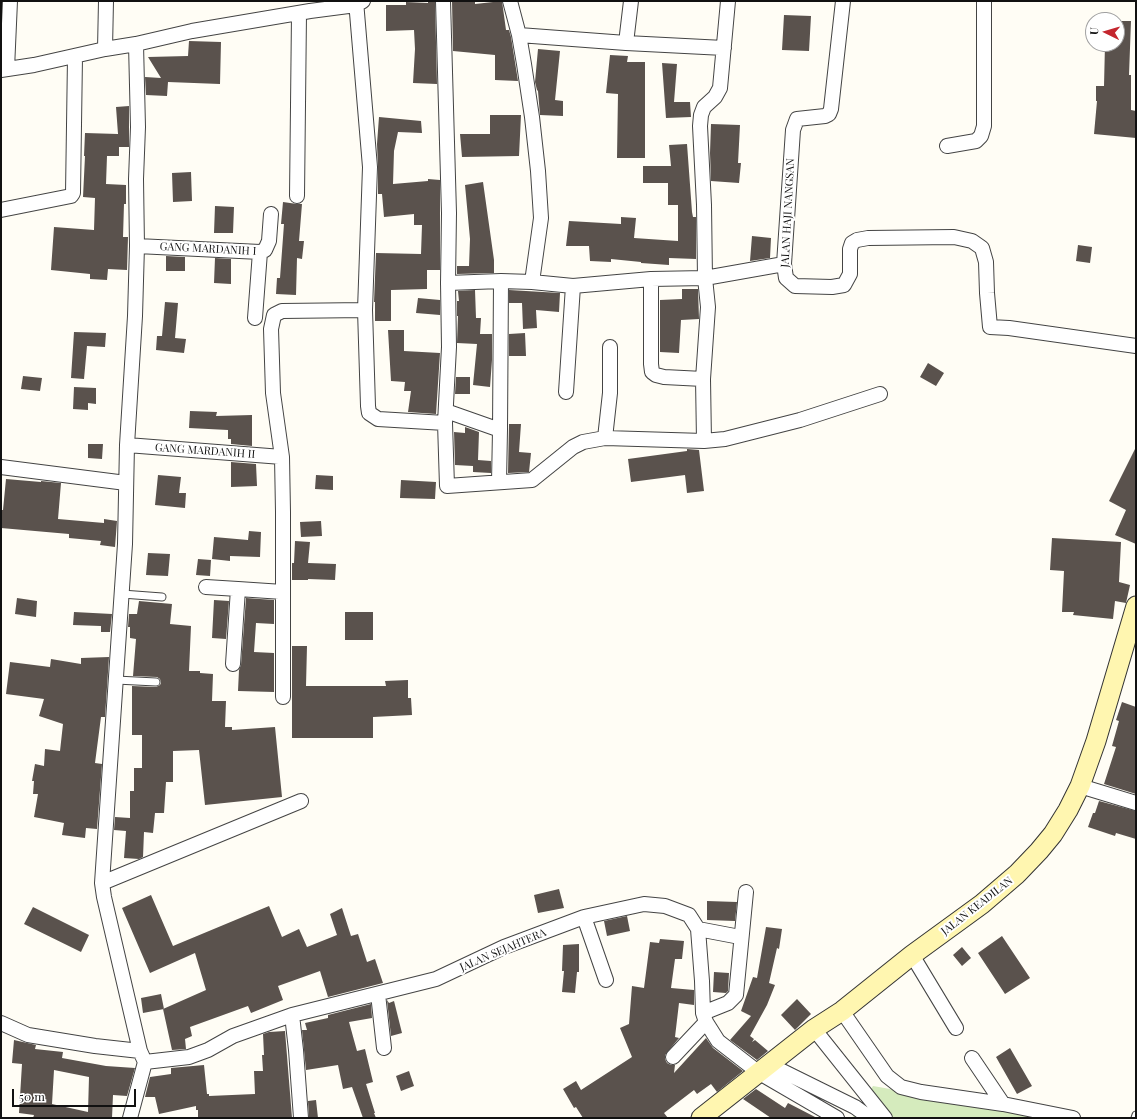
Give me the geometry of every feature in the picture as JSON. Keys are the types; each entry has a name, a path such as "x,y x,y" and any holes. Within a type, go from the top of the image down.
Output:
{"main road":[{"name":"JALAN KEADILAN","path":"701,1118 814,1029 842,1011 912,955 982,904 1017,874 1053,834 1068,810 1080,786 1096,741 1136,606"}],"street":[{"path":"10,1 4,69 75,57 105,48 136,44 192,31 306,9 358,2 370,167 365,310 369,413 378,419 446,417 500,430"},
{"path":"105,48 106,1"},
{"path":"443,1 450,213 448,283 449,347 446,417 447,486 532,480 573,447 583,442 605,438 704,441 725,438 774,427 880,394"},
{"path":"510,1 519,35 532,117 541,218 532,282"},
{"path":"626,43 631,1"},
{"path":"704,441 703,379 708,307 705,278 704,205 700,126 701,115 704,107 715,97 720,88 728,1"},
{"name":"JALAN HAJI NANGSAN","path":"843,1 831,109 829,114 825,116 797,119 793,130 784,264 786,278 796,286 832,287 844,285 850,274 850,249 852,243 856,240 868,238 954,237 972,241 982,248 986,262 990,327 1010,328 1136,346"},
{"path":"947,146 976,141 981,136 984,126 984,1"},
{"path":"297,196 306,9"},
{"path":"519,35 626,43 724,48"},
{"path":"130,1118 142,1057 102,883 125,544 127,445 135,316 138,127 136,44"},
{"path":"1,210 71,196 73,193 75,57"},
{"name":"GANG MARDANIH I","path":"137,246 260,252 268,247 271,214"},
{"path":"255,318 260,252"},
{"path":"448,283 500,281 573,286 651,279 705,278 784,264"},
{"path":"651,279 652,372 656,375 664,377 703,379"},
{"path":"499,482 500,281"},
{"path":"566,392 573,286"},
{"path":"283,697 284,512 282,456 273,393 271,329 274,315 282,311 365,310"},
{"path":"605,438 610,393 610,347"},
{"name":"GANG MARDANIH II","path":"127,445 282,456"},
{"path":"1,467 126,483"},
{"path":"206,587 283,592"},
{"path":"233,664 238,589"},
{"path":"1080,786 1136,803"},
{"path":"102,883 302,801"},
{"path":"673,1057 704,1017 728,1003 736,995 740,937 746,892"},
{"name":"JALAN SEJAHTERA","path":"1,1023 28,1035 95,1046 142,1057 189,1057 208,1050 233,1036 292,1015 436,979 504,948 584,917 644,904 665,906 689,915 698,929"},
{"path":"584,917 606,980"},
{"path":"740,937 698,929 704,1017 718,1041 763,1068 837,1118"},
{"path":"912,955 956,1028"},
{"path":"378,994 384,1048"},
{"path":"842,1011 887,1076 901,1087 921,1092 1003,1104 1073,1118"},
{"path":"292,1015 301,1118"},
{"path":"814,1029 885,1118"},
{"path":"972,1058 1003,1104"},
{"path":"763,1068 855,1107 870,1118"}],"lane":[{"path":"122,594 162,597"},
{"path":"116,680 156,682"}],"green space":[{"path":"873,1086 1056,1118 852,1118"}],"building":[{"path":"428,1 435,1 437,84 413,83 415,49 414,30 386,31 386,5 406,5 406,2 428,3"},
{"path":"452,1 475,1 475,4 502,1 506,30 509,30 511,37 518,81 495,80 495,55 453,51"},
{"path":"784,15 811,16 809,51 782,50"},
{"path":"1125,21 1131,21 1129,75 1131,75 1131,110 1136,111 1136,138 1094,134 1097,101 1096,86 1104,86 1105,52 1125,52"},
{"path":"189,41 221,42 220,84 168,82 167,96 146,95 145,77 161,78 148,57 188,56"},
{"path":"538,49 560,51 555,100 563,101 563,116 540,115 538,91 535,82"},
{"path":"610,55 628,56 627,62 645,62 645,158 617,158 618,94 606,93"},
{"path":"662,63 677,64 674,102 690,102 691,117 666,118"},
{"path":"129,106 129,147 119,147 119,156 107,156 106,184 126,185 123,237 128,237 127,270 108,269 107,280 90,279 90,274 51,270 54,227 94,230 95,198 83,197 85,133 118,134 116,107"},
{"path":"490,115 521,115 519,156 462,157 460,134 490,134"},
{"path":"379,117 421,121 422,133 398,132 394,151 393,184 428,181 428,179 440,180 440,270 427,270 427,289 391,290 391,321 375,321 374,302 376,253 421,254 422,225 414,225 414,214 384,217 382,194 378,194 377,144"},
{"path":"711,124 740,125 738,163 741,163 739,183 711,181"},
{"path":"687,144 692,212 693,217 696,217 696,259 669,258 669,265 611,259 611,262 590,261 589,246 566,246 569,221 621,224 621,217 636,218 634,238 678,241 678,205 668,205 668,183 643,183 643,166 671,166 669,145"},
{"path":"191,172 192,201 173,202 172,173"},
{"path":"483,182 494,260 494,273 457,274 457,266 469,266 470,239 465,185"},
{"path":"283,202 302,204 299,241 304,241 302,259 297,258 296,295 276,294 277,278 280,278 284,224 281,224"},
{"path":"215,206 234,207 233,233 214,233"},
{"path":"752,236 771,238 770,258 750,261"},
{"path":"1078,245 1092,247 1090,263 1076,261"},
{"path":"166,256 185,257 185,271 166,271"},
{"path":"215,258 231,259 231,284 214,283"},
{"path":"682,289 698,289 699,319 681,320 679,353 660,352 660,300 682,299"},
{"path":"475,290 476,318 481,318 480,334 492,334 490,387 473,385 477,344 457,343 458,291"},
{"path":"509,290 560,293 559,312 536,310 537,328 523,329 522,303 509,303"},
{"path":"418,298 440,300 440,315 416,313"},
{"path":"165,302 178,303 175,338 186,339 184,353 156,350 157,336 162,336"},
{"path":"388,330 404,330 404,351 440,353 436,414 408,412 411,391 404,391 405,382 391,381"},
{"path":"74,332 106,333 105,347 87,346 84,379 71,378"},
{"path":"525,333 526,356 509,356 509,334"},
{"path":"928,363 944,373 936,386 920,377"},
{"path":"23,376 42,378 40,391 21,389"},
{"path":"456,377 470,377 470,394 455,394"},
{"path":"74,387 96,388 96,404 88,403 88,410 73,409"},
{"path":"190,411 217,412 216,416 252,415 252,446 231,444 231,439 228,439 228,430 189,428"},
{"path":"509,424 521,424 519,452 531,453 529,472 508,473"},
{"path":"465,427 479,432 478,460 491,461 491,473 473,472 473,466 455,465 454,432 465,433"},
{"path":"88,444 103,444 102,459 88,458"},
{"path":"1136,447 1136,544 1115,535 1126,510 1109,501"},
{"path":"687,449 699,450 704,491 687,493 685,475 631,482 628,459 687,451"},
{"path":"231,462 256,464 257,486 231,487"},
{"path":"158,475 181,477 179,493 186,493 185,508 155,505"},
{"path":"316,475 333,476 333,490 315,489"},
{"path":"6,479 61,483 58,519 104,523 104,519 117,521 115,547 100,545 101,541 69,538 69,534 1,528 1,510 3,510"},
{"path":"401,480 436,482 435,499 400,498"},
{"path":"321,521 322,536 301,537 300,522"},
{"path":"249,531 261,532 260,557 230,556 230,561 212,559 214,537 248,540"},
{"path":"1052,538 1121,542 1119,582 1130,585 1126,603 1115,601 1113,619 1073,615 1074,612 1062,612 1064,571 1050,570"},
{"path":"295,541 310,542 308,563 336,564 335,580 292,580 292,563 294,563"},
{"path":"148,553 170,554 168,576 146,575"},
{"path":"198,559 211,560 210,576 196,575"},
{"path":"17,598 37,601 36,617 15,614"},
{"path":"246,598 274,600 274,624 256,623 254,652 274,653 274,692 238,691"},
{"path":"214,600 229,601 226,639 212,638"},
{"path":"139,601 172,604 170,624 191,626 189,671 200,671 200,673 213,674 212,701 226,701 225,727 232,727 232,730 275,727 282,797 205,805 199,750 173,751 173,782 166,782 164,813 155,813 153,833 144,832 143,857 139,859 124,858 126,831 114,830 115,817 130,818 130,791 134,791 134,768 142,768 142,735 132,735 132,686 156,687 161,683 160,679 157,677 133,676 136,639 130,638 130,627 128,627 129,614 137,614"},
{"path":"74,612 112,614 110,632 101,632 101,626 73,625"},
{"path":"345,612 373,612 373,640 345,640"},
{"path":"292,646 307,646 306,686 386,686 385,681 408,680 408,698 411,698 412,715 373,717 373,738 292,738"},
{"path":"109,657 105,717 101,717 95,763 102,764 97,829 86,828 85,838 62,835 64,823 34,817 38,794 33,794 34,781 32,781 35,764 44,766 45,749 60,751 63,724 39,716 44,699 6,694 10,662 50,667 51,659 81,664 81,658"},
{"path":"1122,702 1136,707 1136,794 1104,784 1116,747 1112,746 1119,721 1116,720"},
{"path":"1099,801 1136,811 1136,839 1116,833 1115,836 1088,827"},
{"path":"559,889 564,908 538,913 534,895"},
{"path":"151,895 173,946 269,906 282,937 299,929 307,947 337,935 330,914 342,908 351,936 358,934 367,962 375,959 383,983 328,997 320,971 278,986 283,1000 251,1013 248,1006 190,1027 192,1036 185,1039 186,1049 172,1050 163,1009 206,990 195,953 150,973 122,908"},
{"path":"707,901 737,902 735,921 707,920"},
{"path":"33,907 89,935 81,952 24,924"},
{"path":"627,916 630,931 607,936 604,921"},
{"path":"766,927 782,929 779,949 777,948 769,983 775,985 767,1005 750,1036 754,1039 752,1042 755,1040 768,1051 757,1060 730,1040 751,1016 741,1011 753,977 757,978"},
{"path":"1002,936 1030,978 1005,994 978,953"},
{"path":"660,939 684,941 682,959 675,959 671,988 694,990 694,1005 679,1003 675,1037 679,1038 665,1055 667,1063 675,1065 674,1073 706,1038 713,1048 743,1071 717,1092 711,1084 697,1094 694,1090 664,1113 668,1118 583,1118 576,1107 574,1108 563,1089 576,1081 581,1090 632,1057 620,1028 629,1024 632,986 644,988 650,942 659,943"},
{"path":"579,944 579,972 577,972 575,993 562,992 564,971 562,971 563,945"},
{"path":"962,947 971,958 962,966 953,955"},
{"path":"714,972 729,973 728,991 726,993 713,992"},
{"path":"161,994 164,1009 143,1013 141,998"},
{"path":"797,999 811,1014 795,1030 781,1015"},
{"path":"387,1000 389,1003 394,1001 402,1033 391,1036"},
{"path":"371,1004 372,1018 349,1022 357,1051 365,1049 373,1082 366,1084 376,1118 363,1118 352,1087 343,1089 338,1065 306,1070 302,1030 307,1030 305,1023 328,1018 328,1015"},
{"path":"285,1031 292,1118 198,1118 198,1110 196,1110 196,1106 159,1114 155,1097 145,1097 150,1077 171,1074 171,1068 204,1065 207,1094 209,1094 209,1096 255,1094 254,1071 263,1071 263,1034"},
{"path":"14,1040 36,1045 35,1049 63,1052 62,1058 106,1066 135,1068 127,1096 113,1095 112,1118 33,1118 34,1115 19,1113 22,1064 12,1063","holes":["54,1070 89,1077 88,1112 52,1104"]},
{"path":"1010,1048 1032,1086 1017,1094 996,1057"},
{"path":"409,1071 414,1086 401,1091 396,1076"},
{"path":"756,1089 785,1108 788,1103 817,1118 771,1118 743,1099"},
{"path":"316,1100 318,1118 309,1118 308,1101"}]}
